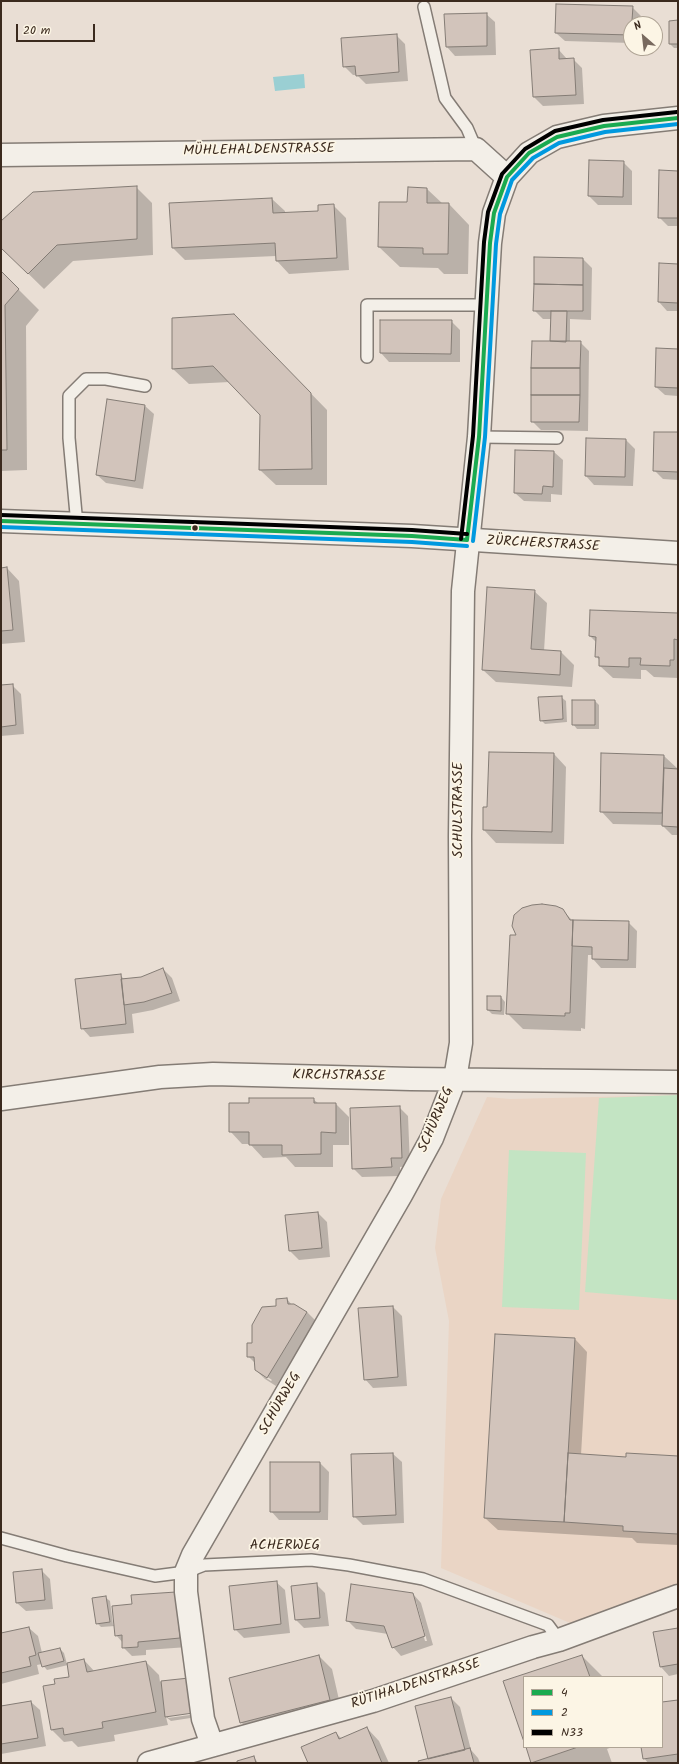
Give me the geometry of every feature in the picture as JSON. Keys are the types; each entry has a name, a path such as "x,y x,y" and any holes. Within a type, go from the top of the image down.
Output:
{"street":[{"path":"476,149 507,177 528,153 558,137 604,126 678,118"},
{"name":"MÜHLEHALDENSTRASSE","path":"1,155 476,149"},
{"name":"SCHULSTRASSE","path":"455,1079 461,1043 460,836 462,591 479,436 486,305 494,213 507,177"},
{"name":"ZÜRCHERSTRASSE","path":"1,521 77,525 412,536 678,553"},
{"name":"KIRCHSTRASSE","path":"1,1099 160,1077 212,1074 678,1082"},
{"name":"SCHÜRWEG","path":"212,1745 203,1718 186,1592 186,1572 197,1548 401,1195 432,1138 455,1079"},
{"name":"RÜTIHALDENSTRASSE","path":"149,1763 373,1701 533,1646 559,1640 678,1596"}],"lane":[{"path":"424,7 445,98 467,128 476,149"},
{"path":"367,358 367,305 486,305"},
{"path":"77,525 69,438 69,396 86,379 106,379 145,386"},
{"path":"479,436 557,438"},
{"name":"ACHERWEG","path":"1,1538 67,1556 155,1576 186,1572 204,1565 272,1561 311,1560 349,1565 423,1579 548,1625 559,1640"}],"shaded area":[{"path":"678,1095 678,1584 570,1623 441,1568 449,1321 435,1248 441,1199 487,1097 510,1099"}],"green space":[{"path":"678,1095 678,1300 585,1292 599,1098"},
{"path":"509,1150 586,1153 579,1310 502,1307"}],"water":[{"path":"304,74 305,88 275,91 273,77"}],"building":[{"path":"556,4 633,6 632,16 623,16 623,35 555,33"},
{"path":"487,13 487,46 446,47 444,14"},
{"path":"678,20 678,44 669,44 669,21"},
{"path":"397,34 399,72 356,76 355,66 343,67 341,38"},
{"path":"559,48 559,59 574,58 576,95 533,97 530,50"},
{"path":"589,160 624,161 623,197 588,196"},
{"path":"659,170 678,171 678,218 658,218"},
{"path":"137,186 137,239 57,245 28,274 1,248 1,221 33,192"},
{"path":"408,187 427,188 427,203 449,203 448,254 423,254 423,248 378,247 379,202 407,202"},
{"path":"272,198 273,213 318,211 318,205 334,204 337,258 276,261 275,243 172,248 169,203"},
{"path":"534,257 583,258 583,285 534,284"},
{"path":"659,263 678,264 678,303 658,302"},
{"path":"1,271 19,289 5,305 7,450 1,450"},
{"path":"534,284 583,285 583,311 533,311"},
{"path":"551,311 567,311 566,342 550,341"},
{"path":"234,314 311,393 312,469 259,470 260,415 213,366 172,369 172,318"},
{"path":"380,320 452,320 451,354 380,353"},
{"path":"532,341 581,341 580,368 531,368"},
{"path":"656,348 678,349 678,388 655,387"},
{"path":"531,368 580,368 580,395 531,395"},
{"path":"531,395 580,395 579,422 531,422"},
{"path":"107,399 145,405 135,481 96,475"},
{"path":"654,432 678,432 678,472 653,471"},
{"path":"586,438 626,439 625,477 585,476"},
{"path":"515,450 554,451 553,487 543,486 542,494 514,493"},
{"path":"7,567 13,630 1,631 1,568"},
{"path":"487,587 535,590 531,649 561,651 560,675 482,670"},
{"path":"590,610 678,613 678,640 674,639 674,660 670,660 670,666 640,665 641,658 629,658 629,667 599,666 599,657 595,657 596,637 589,636"},
{"path":"13,684 16,725 1,727 1,685"},
{"path":"562,696 563,719 540,721 538,697"},
{"path":"572,700 595,700 595,725 572,725"},
{"path":"489,752 554,753 552,832 483,830 483,807 487,807"},
{"path":"601,753 664,755 662,813 600,812"},
{"path":"664,768 678,769 678,827 662,826"},
{"path":"542,904 556,906 563,909 570,920 573,920 570,1013 565,1013 565,1016 506,1014 510,935 516,935 512,926 514,915 522,908"},
{"path":"573,920 629,921 628,960 592,959 592,947 572,946"},
{"path":"163,968 172,993 144,1002 124,1005 121,979 141,977"},
{"path":"121,974 126,1024 81,1029 75,979"},
{"path":"487,996 501,996 501,1011 487,1010"},
{"path":"249,1098 314,1098 314,1103 336,1103 336,1133 321,1132 321,1154 282,1155 282,1145 249,1145 249,1132 229,1132 229,1103 249,1103"},
{"path":"400,1106 402,1158 391,1158 392,1167 352,1169 350,1108"},
{"path":"318,1212 322,1248 289,1251 285,1215"},
{"path":"287,1298 288,1304 294,1304 307,1312 267,1378 255,1370 254,1357 247,1357 247,1343 252,1343 252,1325 262,1307 276,1306 276,1299"},
{"path":"393,1306 398,1377 364,1380 358,1308"},
{"path":"495,1334 575,1338 564,1522 484,1518"},
{"path":"393,1453 396,1515 353,1517 351,1454"},
{"path":"568,1453 626,1457 626,1453 678,1456 678,1534 623,1531 623,1526 564,1522"},
{"path":"270,1462 320,1462 320,1512 270,1512"},
{"path":"42,1569 45,1600 16,1603 13,1572"},
{"path":"277,1581 281,1624 234,1630 229,1586"},
{"path":"317,1583 320,1618 295,1620 291,1586"},
{"path":"351,1584 413,1593 425,1636 392,1648 384,1626 346,1621"},
{"path":"176,1592 180,1638 138,1642 138,1647 122,1648 122,1635 115,1636 112,1606 132,1604 131,1595"},
{"path":"106,1596 110,1622 96,1624 92,1598"},
{"path":"29,1627 36,1655 29,1657 31,1666 1,1673 1,1633"},
{"path":"678,1628 678,1664 660,1667 653,1632"},
{"path":"60,1648 64,1661 42,1667 38,1653"},
{"path":"319,1655 330,1700 240,1723 229,1678"},
{"path":"582,1655 590,1676 523,1676 523,1739 503,1681"},
{"path":"84,1659 87,1672 146,1661 156,1712 102,1722 103,1728 64,1735 63,1728 51,1730 43,1686 55,1684 54,1679 69,1677 67,1663"},
{"path":"189,1678 193,1713 165,1717 161,1681"},
{"path":"451,1697 465,1750 428,1759 415,1706"},
{"path":"678,1700 678,1754 643,1759 641,1748 663,1748 663,1702"},
{"path":"31,1701 38,1738 1,1744 1,1706"},
{"path":"367,1727 382,1763 308,1763 301,1747 336,1732 339,1739"},
{"path":"470,1748 474,1763 419,1763 418,1761"},
{"path":"526,1748 575,1748 531,1763"},
{"path":"254,1756 256,1763 237,1763 237,1761"}],"transit line":[{"name":"N33","path":"461,539 473,436 484,242 488,212 502,174 525,149 555,131 603,120 677,112"},
{"name":"4","path":"467,540 479,437 490,243 494,213 507,177 529,153 557,137 604,126 678,118"},
{"name":"2","path":"473,541 485,437 496,244 500,214 512,180 533,158 559,143 605,132 678,124"},
{"name":"N33","path":"1,515 412,530 467,534"},
{"name":"4","path":"1,521 412,536 467,540"},
{"name":"2","path":"1,527 412,542 467,546"}]}
